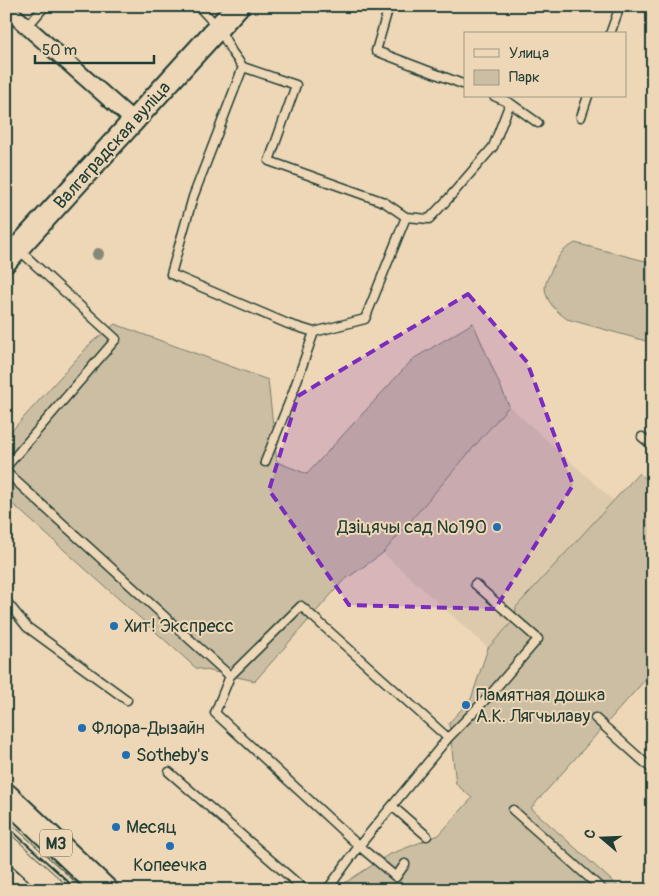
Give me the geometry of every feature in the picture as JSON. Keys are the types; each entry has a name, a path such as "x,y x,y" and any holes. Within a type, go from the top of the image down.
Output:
{"main road":[{"name":"Валгаградская вуліца","path":"12,255 238,6"},
{"name":"М3","path":"6,796 106,890"},
{"name":"М3","path":"6,843 58,890"}],"street":[{"path":"6,8 134,121"}],"lane":[{"path":"27,27 45,6"},
{"path":"198,6 219,28 232,52 243,67 296,85 269,161 384,202 406,217 430,219 493,148 510,102"},
{"path":"389,6 376,50 464,85"},
{"path":"611,32 620,6"},
{"path":"243,67 193,197 171,274 288,324 314,332 365,319 406,217"},
{"path":"499,98 510,102 538,123"},
{"path":"581,117 587,98"},
{"path":"6,467 116,339 12,255"},
{"path":"265,462 292,395 314,332"},
{"path":"642,437 653,446"},
{"path":"6,472 230,676"},
{"path":"327,890 359,846 448,738 489,696 538,639 475,584"},
{"path":"6,601 27,627 127,700"},
{"path":"405,864 396,877 359,846 215,713 230,676 301,606 448,738"},
{"path":"596,718 653,770"},
{"path":"169,772 305,890"},
{"path":"392,806 427,836"},
{"path":"513,810 603,890"}],"highlighted area":[{"path":"468,294 527,362 573,485 495,609 349,605 269,490 298,396"}],"shaded area":[{"name":"Дзіцячы сад №190","path":"509,406 614,501 517,607 519,616 488,648 383,553"}],"green space":[{"path":"575,243 653,263 653,343 567,319 552,306 547,297 545,287 547,279 562,252"},
{"path":"473,323 509,406 383,553 343,581 255,681 196,668 6,498 6,437 92,342 115,324 268,380 277,462 307,474 413,359"},
{"path":"639,473 653,486 653,671 531,808 622,890 334,890 388,855 439,835 472,798 456,784 449,723 471,699 488,648 515,619 516,607"}],"tram line":[{"path":"6,819 84,890"},
{"path":"6,830 72,890"}],"place":[{"name":"Дзіцячы сад №190","path":"497,527"},
{"name":"Хит! Экспресс","path":"114,626"},
{"name":"Памятная дошка А.К. Лягчылаву","path":"466,705"},
{"name":"Флора-Дызайн","path":"82,728"},
{"name":"Sotheby's","path":"126,755"},
{"name":"Месяц","path":"116,827"},
{"name":"Копеечка","path":"170,846"}]}
